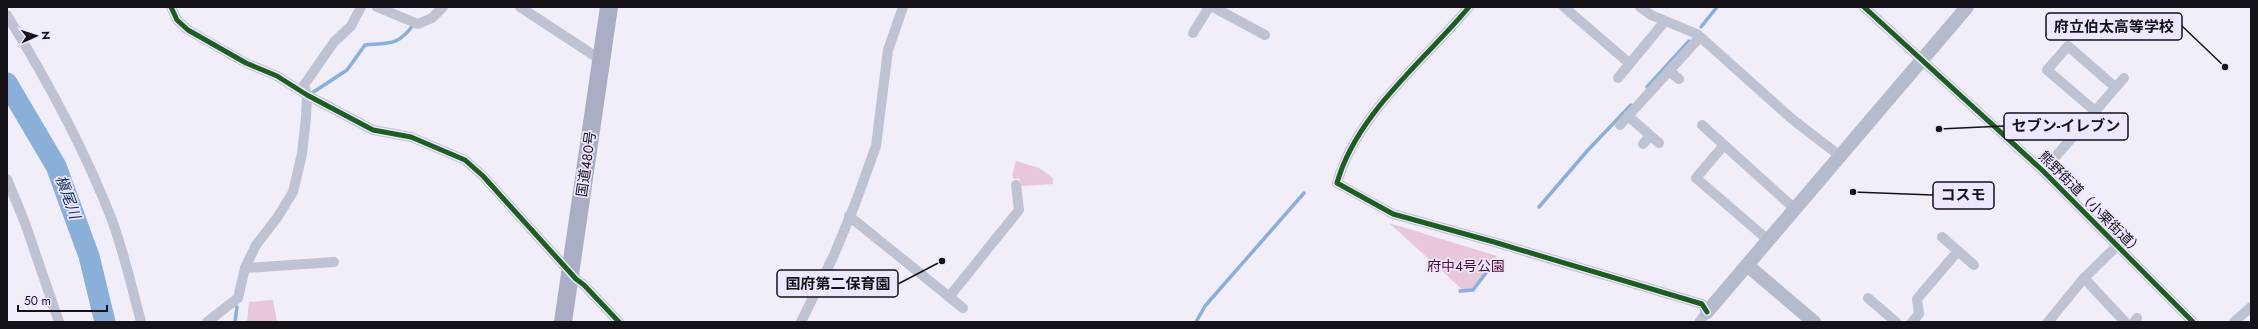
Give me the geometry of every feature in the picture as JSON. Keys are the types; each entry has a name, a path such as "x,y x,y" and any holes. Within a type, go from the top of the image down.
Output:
{"highway":[{"name":"国道480号","path":"563,322 609,7"}],"street":[{"path":"171,7 177,20 188,30 246,63 278,76 307,95 373,130 411,137 465,160 483,176 570,272 618,322"},
{"path":"207,322 238,298 245,268 256,245 277,218 293,192 302,154 307,95 304,85 334,42 351,26 361,7"},
{"path":"377,7 415,23 432,18 443,7"},
{"path":"520,7 601,60"},
{"path":"801,322 834,255 876,146 888,50 903,7"},
{"path":"1192,33 1209,7"},
{"path":"1213,7 1265,35"},
{"path":"1469,7 1452,28 1434,44 1362,128 1343,163 1337,183 1393,214 1494,242 1702,304 1703,317"},
{"path":"1564,7 1630,63"},
{"path":"1640,7 1651,15 1700,37 1792,120 1840,156"},
{"name":"熊野街道（小栗街道）","path":"1864,7 1922,58 2043,171 2193,322"},
{"path":"1703,317 1967,7"},
{"path":"7,15 36,62 83,152 112,221 141,322"},
{"path":"1618,78 1665,22"},
{"path":"1620,125 1700,37"},
{"path":"2095,111 2047,70 2068,46 2115,88"},
{"path":"1669,71 1678,79"},
{"path":"2043,171 2089,126 2095,111 2124,78"},
{"path":"1628,116 1659,143"},
{"path":"1702,125 1795,209"},
{"path":"1643,144 1650,136"},
{"path":"1724,145 1696,178 1768,240"},
{"path":"7,179 26,223 58,322"},
{"path":"949,297 1019,210 1016,185"},
{"path":"849,216 963,308"},
{"path":"1942,237 1974,265"},
{"path":"2048,322 2084,278 2118,245"},
{"path":"1912,322 1919,314 1917,299 1958,251"},
{"path":"245,268 334,262"},
{"path":"1747,265 1814,322"},
{"path":"2084,278 2125,322"},
{"path":"1868,298 1896,322"},
{"path":"2234,322 2251,307"}],"green space":[{"path":"1016,161 1039,168 1053,178 1053,184 1021,186 1019,178 1014,179 1012,176"},
{"name":"府中４号公園","path":"1389,223 1497,256 1472,290 1463,290"},
{"path":"273,300 277,322 247,322 249,302"}],"waterway":[{"path":"1701,27 1717,7"},
{"path":"312,93 347,70 365,45 387,43 398,40 414,24"},
{"path":"1647,87 1689,41"},
{"name":"槇尾川","path":"7,83 56,166 89,256 105,322"},
{"path":"1539,207 1588,150 1631,105"},
{"path":"1196,322 1205,306 1304,193"},
{"path":"1460,291 1473,290 1489,269"},
{"path":"235,322 237,307"}],"cycle path":[{"path":"171,7 177,20 188,30 246,63 277,76 307,95 373,130 411,137 465,160 483,176 576,279 584,285 619,322"},
{"path":"1469,7 1393,89 1375,111 1359,134 1346,158 1337,183 1393,214 1494,242 1702,304 1707,312"},
{"path":"1864,7 2043,171 2193,322"}],"place":[{"name":"府立伯太高等学校","path":"2225,67"},
{"name":"セブン-イレブン","path":"1939,129"},
{"name":"コスモ","path":"1853,192"},
{"name":"国府第二保育園","path":"942,261"}]}
